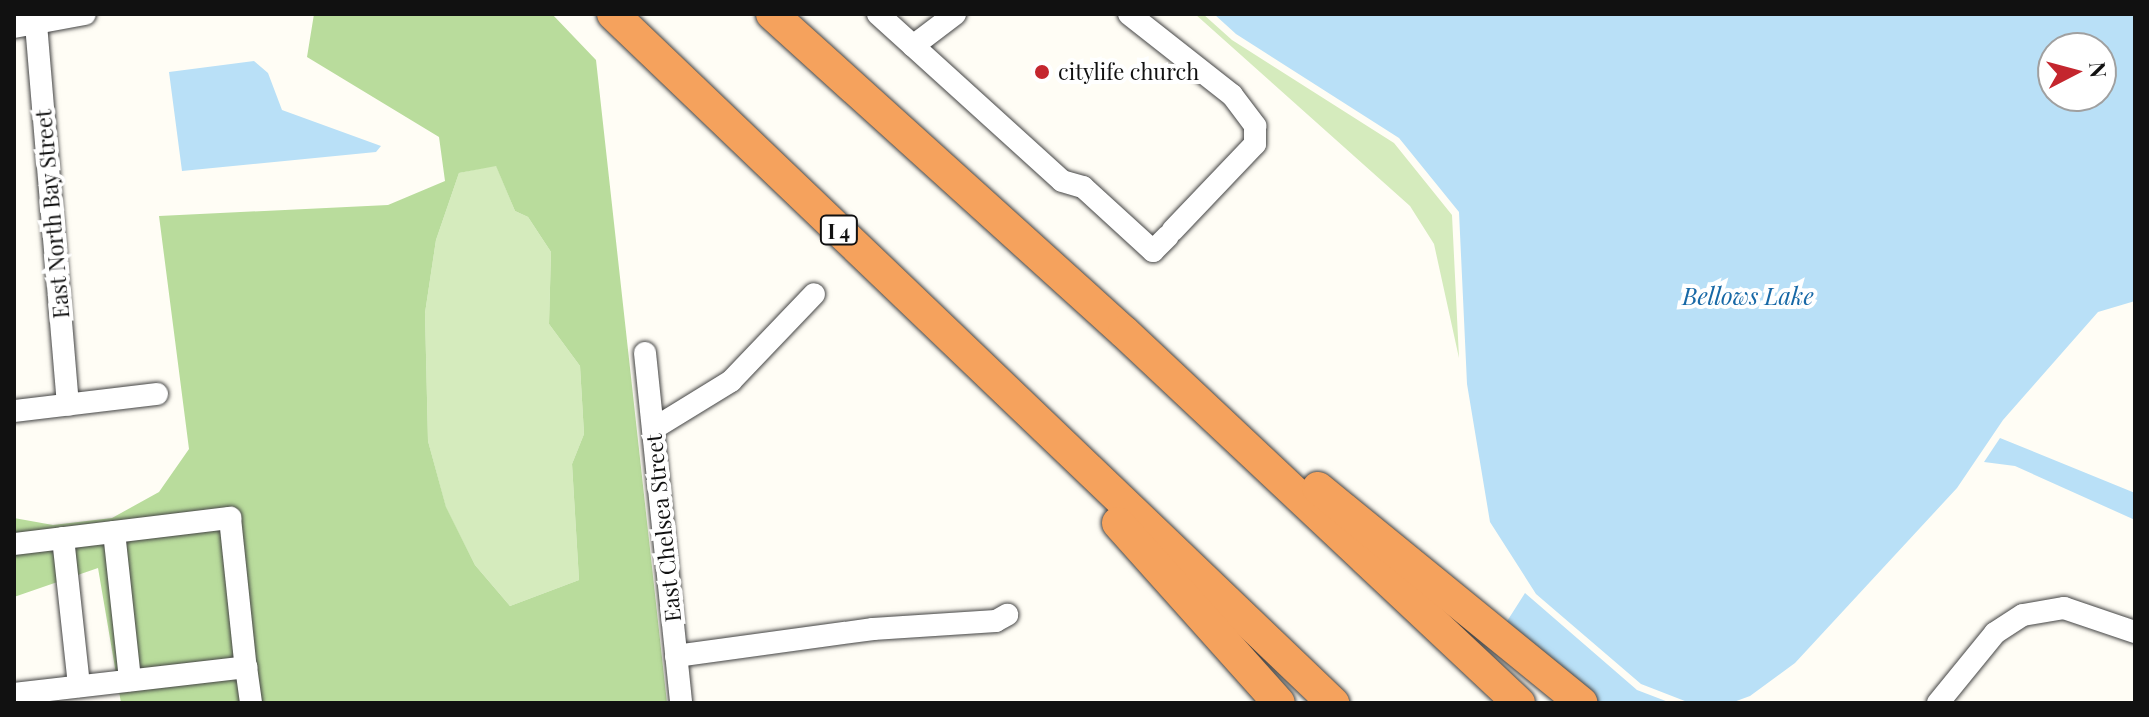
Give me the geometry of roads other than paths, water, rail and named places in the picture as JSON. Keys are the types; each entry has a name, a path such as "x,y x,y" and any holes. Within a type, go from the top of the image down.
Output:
{"highway":[{"name":"I 4","path":"613,14 1333,703"},
{"path":"772,14 1124,332 1519,703"},
{"path":"1124,332 1582,703"},
{"path":"1064,445 1112,517 1279,703"}],"street":[{"path":"25,25 85,14"},
{"path":"878,14 1062,181 1083,187 1153,251 1255,144 1255,126 1232,95 1129,14"},
{"path":"913,46 955,14"},
{"name":"East North Bay Street","path":"25,25 68,405"},
{"path":"653,429 731,381 814,294"},
{"name":"East Chelsea Street","path":"645,353 681,703"},
{"path":"14,411 157,394"},
{"path":"14,544 230,518 251,703"},
{"path":"114,532 130,680"},
{"path":"63,538 79,686"},
{"path":"1938,703 1995,633 2023,615 2064,608 2135,632"},
{"path":"676,656 873,629 996,621 1007,615"},
{"path":"14,694 246,670"}],"water":[{"name":"Bellows Lake","path":"1214,14 2135,14 2135,301 2098,312 2003,420 1957,488 1795,663 1750,696 1731,703 1690,703 1641,684 1536,594 1490,522 1467,384 1459,212 1399,138 1236,34"},
{"path":"254,61 268,73 282,110 381,146 376,152 182,171 169,72"},
{"path":"2000,438 2135,493 2135,520 2015,466 1984,462"},
{"path":"1525,593 1637,690 1671,703 1595,703 1504,626"}],"place":[{"name":"citylife church","path":"1042,72"}]}
